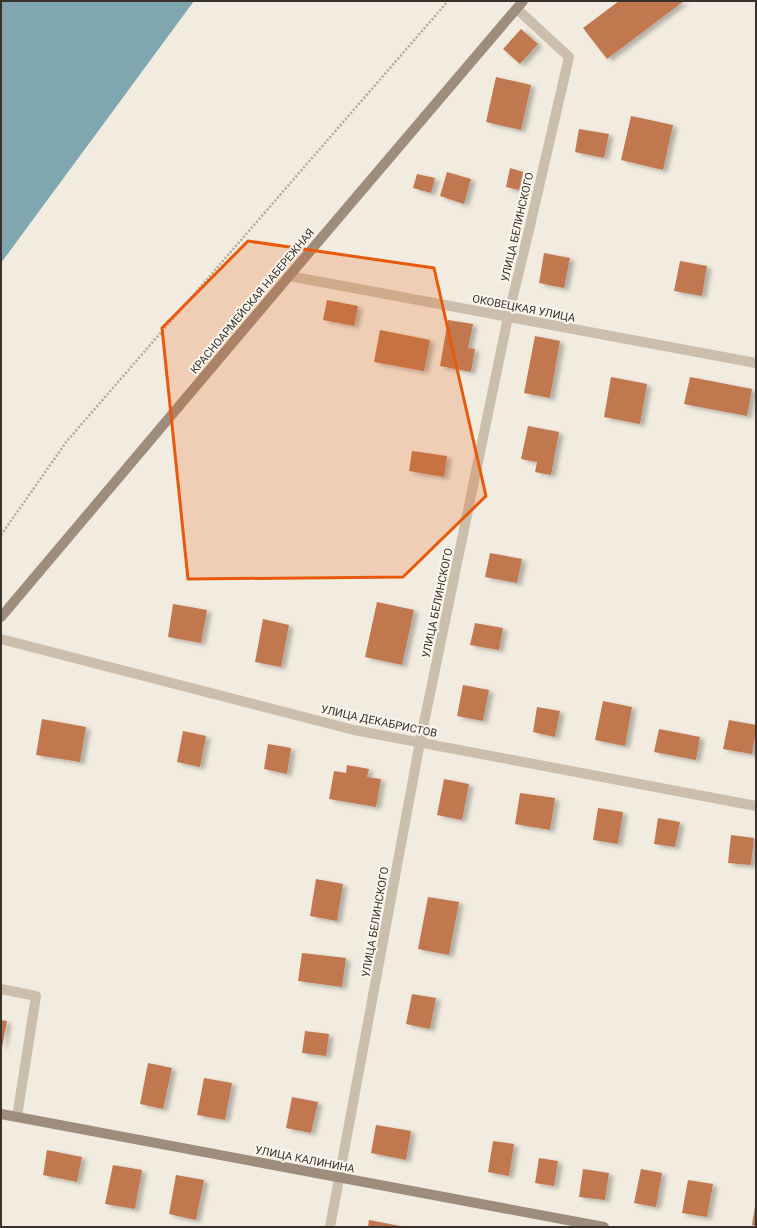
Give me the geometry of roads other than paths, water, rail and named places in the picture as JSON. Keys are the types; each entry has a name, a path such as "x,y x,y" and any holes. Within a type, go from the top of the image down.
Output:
{"street":[{"name":"КРАСНОАРМЕЙСКАЯ НАБЕРЕЖНАЯ","path":"1,617 520,5"},
{"name":"УЛИЦА БЕЛИНСКОГО","path":"330,1227 420,742 508,317 569,57 520,5"},
{"name":"ОКОВЕЦКАЯ УЛИЦА","path":"289,276 756,363"},
{"name":"УЛИЦА ДЕКАБРИСТОВ","path":"1,639 354,730 756,806"},
{"path":"1,989 36,996 17,1117"},
{"name":"УЛИЦА КАЛИНИНА","path":"1,1114 604,1227"}],"water":[{"path":"1,1 194,1 1,263"}]}
